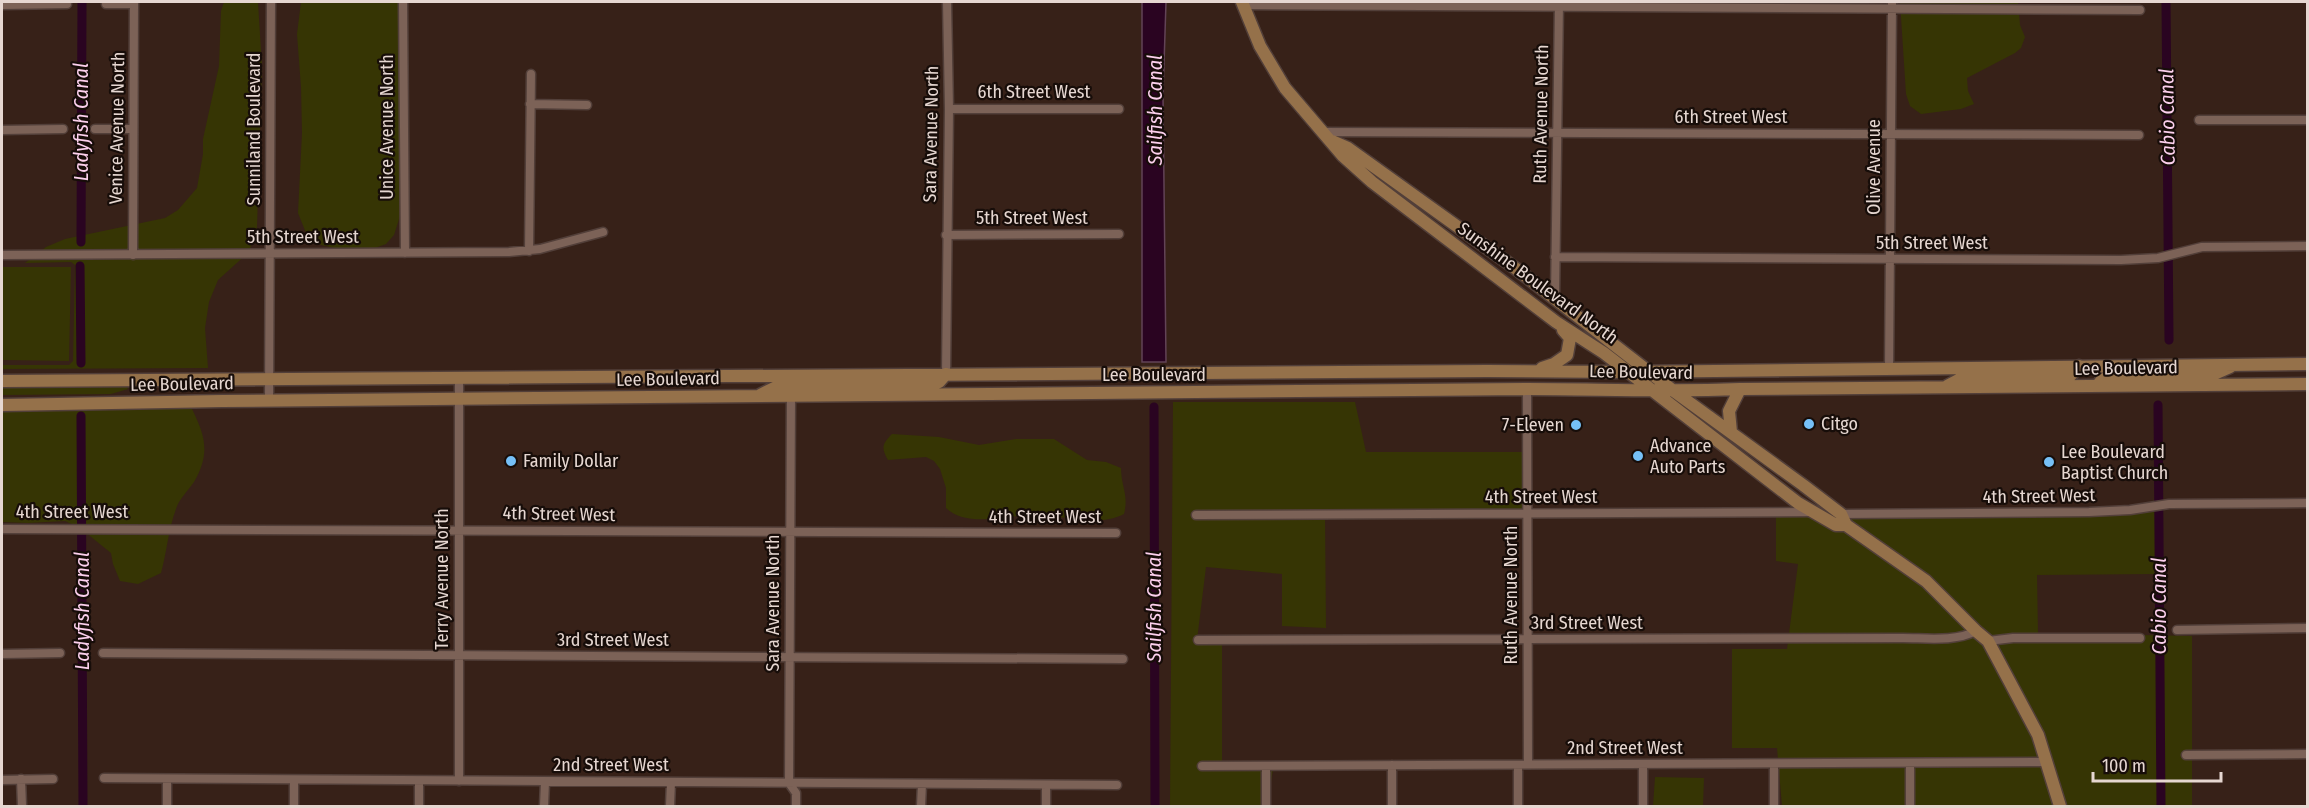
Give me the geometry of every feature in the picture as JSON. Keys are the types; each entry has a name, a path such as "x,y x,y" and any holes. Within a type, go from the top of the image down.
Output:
{"main road":[{"name":"Sunshine Boulevard North","path":"1243,3 1252,28 1273,69 1298,105 1343,156 1372,182 1556,322 1628,372 1730,452 1813,512 1836,525 1844,520"},
{"name":"Sunshine Boulevard North","path":"1327,137 1348,148 1555,298 1675,392 1926,581 1988,641 2028,713 2048,762 2060,807"},
{"path":"1372,182 1386,186 1430,216 1440,214 1441,235"},
{"path":"1536,370 1554,364 1567,355 1571,344 1570,338 1556,322"},
{"name":"Lee Boulevard","path":"2,381 1536,370 1650,372 2307,364"},
{"path":"2097,387 2108,377 2212,375 2234,365"},
{"path":"1944,388 1962,378 2070,376 2079,366"},
{"path":"756,397 778,386 933,384 939,382 946,374"},
{"name":"Lee Boulevard","path":"2,405 269,400 1527,389 1619,389 1675,392 1740,389 2307,384"},
{"path":"1731,432 1729,411 1740,389"}],"street":[{"name":"Sunniland Boulevard","path":"269,400 271,2"},
{"name":"Unice Avenue North","path":"403,2 405,253"},
{"name":"Sara Avenue North","path":"946,374 949,109 947,2"},
{"path":"106,4 134,3"},
{"name":"Venice Avenue North","path":"133,255 134,3"},
{"path":"1243,3 1892,5 2139,10"},
{"path":"2,4 67,4"},
{"name":"Ruth Avenue North","path":"1555,298 1559,4"},
{"name":"Olive Avenue","path":"1889,368 1892,5"},
{"path":"529,251 531,75"},
{"path":"530,105 587,105"},
{"name":"6th Street West","path":"949,109 1119,109"},
{"path":"2199,120 2307,120"},
{"path":"2,130 63,129"},
{"path":"95,129 133,129"},
{"name":"6th Street West","path":"1327,137 1557,133 2139,135"},
{"name":"5th Street West","path":"2,255 529,251 603,232"},
{"name":"5th Street West","path":"946,235 1119,234"},
{"name":"5th Street West","path":"1555,257 2139,260 2158,258 2202,247 2307,246"},
{"name":"Terry Avenue North","path":"459,378 459,781"},
{"name":"Ruth Avenue North","path":"1527,389 1528,764"},
{"name":"Sara Avenue North","path":"790,397 789,783 796,793 796,807"},
{"name":"4th Street West","path":"1844,520 2089,513 2169,504 2307,503"},
{"name":"4th Street West","path":"1196,515 1813,512"},
{"name":"4th Street West","path":"2,529 1116,533"},
{"path":"2177,630 2307,628"},
{"name":"3rd Street West","path":"1198,640 1957,638 1976,631"},
{"path":"1988,641 2013,638 2140,638"},
{"path":"2,654 60,653"},
{"name":"3rd Street West","path":"103,653 1123,659"},
{"path":"2186,755 2307,754"},
{"name":"2nd Street West","path":"1202,766 2048,762"},
{"path":"1774,764 1774,807"},
{"path":"1910,764 1910,807"},
{"path":"1392,765 1392,807"},
{"path":"1518,765 1518,807"},
{"path":"1642,765 1643,807"},
{"path":"1266,766 1266,807"},
{"name":"2nd Street West","path":"104,778 1117,784"},
{"path":"21,779 22,807"},
{"path":"2,780 53,779"},
{"path":"167,779 167,807"},
{"path":"294,780 294,807"},
{"path":"419,781 419,807"},
{"path":"544,782 544,807"},
{"path":"670,782 670,807"},
{"path":"921,807 922,784"},
{"path":"1046,784 1046,807"}],"shaded area":[{"path":"224,2 258,2 262,67 257,227 249,252 218,280 209,302 205,328 208,368 2,369 2,365 69,365 73,361 75,265 71,262 25,263 46,247 65,239 165,218 178,210 197,188 203,154 203,139 219,66 221,11"},
{"path":"301,2 399,2 401,213 394,235 386,244 372,249 344,250 321,245 306,233 298,213 302,133 297,34"},
{"path":"1900,2 2018,2 2020,25 2025,37 2021,48 2015,53 1967,78 1968,91 1974,104 1961,109 1921,114 1910,106 1906,94"},
{"path":"2,267 71,267 69,361 2,360"},
{"path":"127,387 128,389 111,394 2,395 2,388"},
{"path":"1173,402 1355,402 1366,452 1528,452 1527,512 1325,515 1326,628 1282,626 1282,574 1206,567 1197,640 1222,640 1222,764 1273,770 1267,806 1170,806"},
{"path":"191,407 203,435 203,462 194,482 181,498 176,509 161,573 138,584 120,581 111,553 80,528 65,521 2,522 2,410"},
{"path":"892,434 939,437 979,445 1016,439 1054,439 1087,460 1106,462 1121,468 1126,501 1124,514 1103,520 1036,515 990,519 966,518 946,508 946,488 940,469 934,461 926,457 888,460 884,446"},
{"path":"2157,506 2156,574 2037,575 2038,633 2192,636 2192,806 2064,806 2059,784 1978,628 1929,577 1851,523 1846,514"},
{"path":"1776,511 1802,511 1846,531 1924,585 1985,644 2034,737 2055,806 1782,806 1777,748 1732,748 1732,649 1787,649 1798,564 1776,561"},
{"path":"1655,777 1704,778 1703,806 1653,806"}],"water":[{"path":"1142,2 1166,2 1163,96 1166,362 1142,362"}],"waterway":[{"name":"Ladyfish Canal","path":"81,242 82,2"},
{"name":"Cabio Canal","path":"2166,2 2169,340"},
{"name":"Ladyfish Canal","path":"80,266 81,363"},
{"name":"Cabio Canal","path":"2158,405 2161,806"},
{"name":"Sailfish Canal","path":"1154,407 1155,806"},
{"name":"Ladyfish Canal","path":"81,416 83,806"}],"place":[{"name":"Citgo","path":"1809,424"},
{"name":"7-Eleven","path":"1576,425"},
{"name":"Advance Auto Parts","path":"1638,456"},
{"name":"Family Dollar","path":"511,461"},
{"name":"Lee Boulevard Baptist Church","path":"2049,462"}]}
